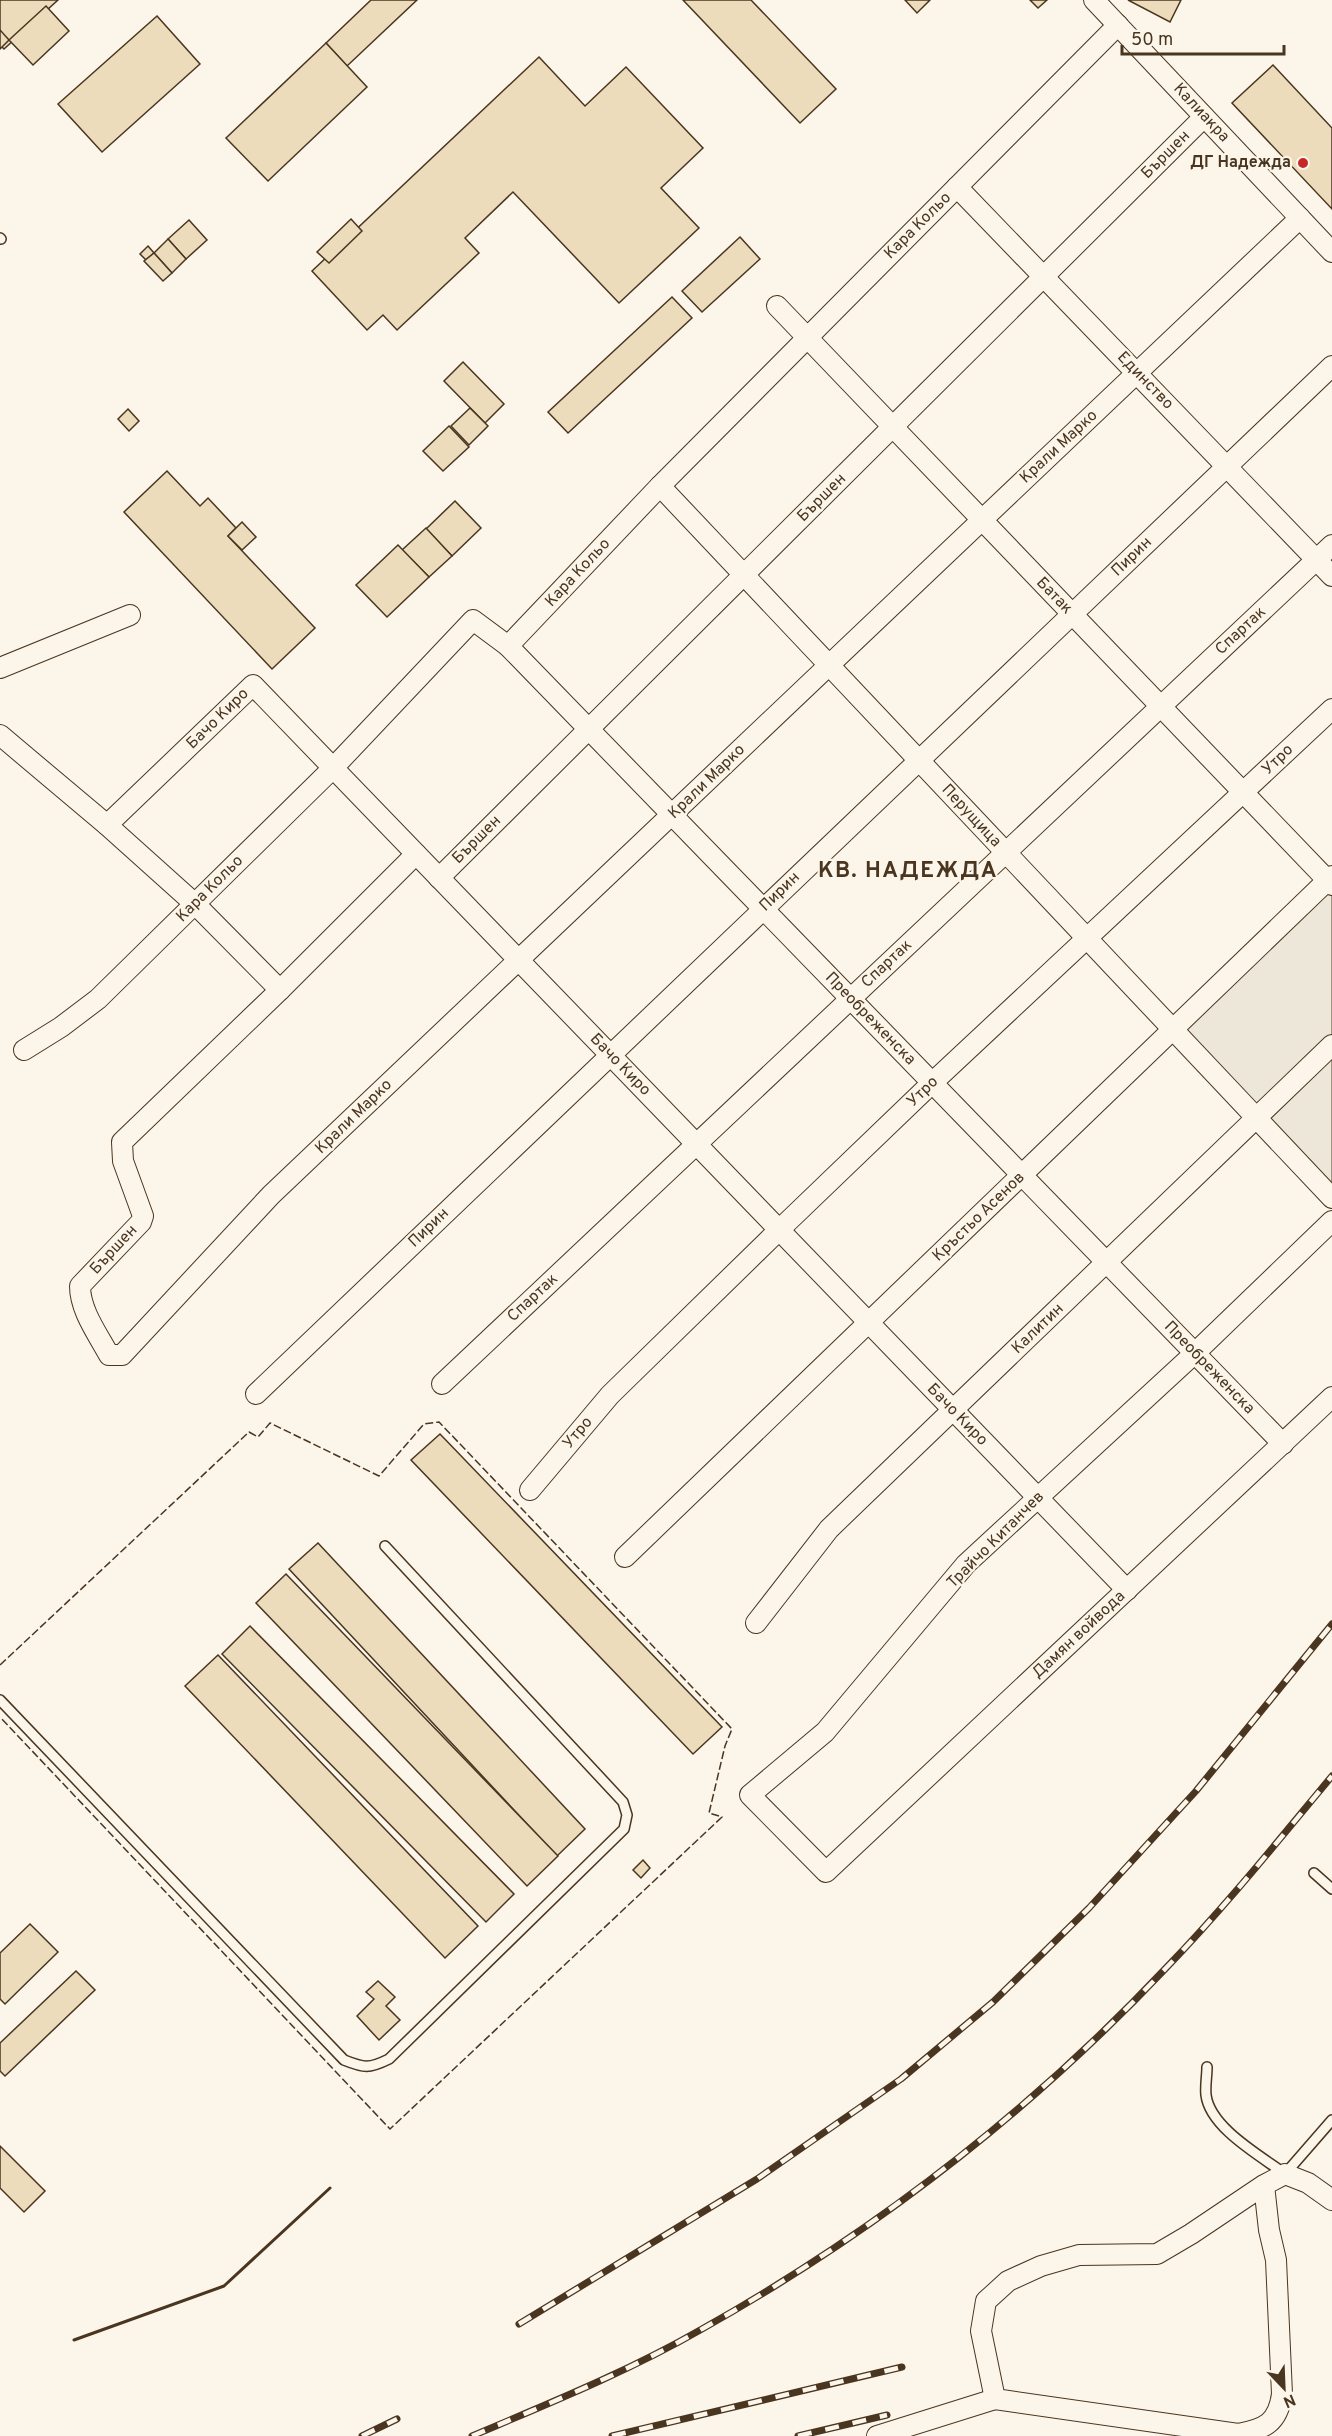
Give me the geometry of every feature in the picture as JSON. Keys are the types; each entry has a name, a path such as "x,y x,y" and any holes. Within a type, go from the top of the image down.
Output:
{"street":[{"name":"Калиакра","path":"1094,0 1332,252"},
{"name":"Кара Кольо","path":"24,1050 62,1027 98,999 333,768 474,620 508,646 660,486 1118,25"},
{"name":"Бършен","path":"439,878 1204,117"},
{"name":"Единство","path":"957,187 1332,576"},
{"name":"Крали Марко","path":"123,1355 271,1195 1300,218"},
{"name":"Батак","path":"777,306 1330,880"},
{"name":"Пирин","path":"256,1394 609,1054 1332,366"},
{"name":"Перущица","path":"660,486 1332,1198"},
{"name":"Спартак","path":"442,1384 1332,545"},
{"path":"0,668 130,615"},
{"name":"Преобреженска","path":"508,646 1282,1444"},
{"name":"Бачо Киро","path":"107,825 253,685 1127,1590"},
{"name":"Утро","path":"530,1490 610,1395 779,1230 932,1083 1332,709"},
{"path":"0,735 107,825 195,904 279,990"},
{"name":"Бършен","path":"123,1355 109,1355 80,1298 81,1286 141,1222 143,1216 123,1161 122,1142 416,854"},
{"name":"Кръстьо Асенов","path":"626,1557 1330,880"},
{"name":"Калитин","path":"756,1623 830,1529 1332,1045"},
{"name":"Трайчо Китанчев","path":"826,1872 750,1795 825,1732 966,1564 1195,1353 1332,1221"},
{"name":"Дамян войвода","path":"826,1872 1332,1397"},
{"path":"995,2399 981,2331 986,2301 1008,2282 1041,2266 1079,2255 1157,2254 1264,2185 1286,2174 1308,2183 1332,2200"},
{"path":"880,2436 995,2399 1238,2434 1256,2431 1272,2422 1280,2407 1282,2394 1276,2260 1269,2230 1264,2185"}],"lane":[{"path":"0,1700 344,2060 361,2067 374,2067 389,2059 624,1829 627,1815 623,1802 385,1546"},
{"path":"1314,1873 1332,1889"},
{"path":"1207,2067 1206,2097 1216,2118 1230,2133 1286,2174 1332,2120"}],"shaded area":[{"path":"1332,885 1332,1198 1173,1029"}],"building":[{"path":"0,0 58,0 4,49 0,45"},
{"path":"371,0 417,0 347,66 326,43"},
{"path":"683,0 751,0 836,89 800,123"},
{"path":"905,0 930,0 917,13"},
{"path":"1030,0 1047,0 1038,8"},
{"path":"1128,0 1181,0 1170,22"},
{"path":"46,6 69,31 33,65 9,40"},
{"path":"157,16 200,64 102,152 58,104"},
{"path":"0,30 9,40 0,49"},
{"path":"326,43 367,87 268,181 226,138"},
{"path":"539,57 585,106 626,67 703,148 661,188 699,228 619,303 513,192 465,238 479,253 397,330 383,315 367,330 312,271"},
{"path":"1273,65 1332,128 1332,209 1232,103"},
{"path":"351,219 362,231 329,263 317,252"},
{"path":"189,220 207,240 186,259 168,239"},
{"path":"740,237 760,259 702,312 682,291"},
{"path":"168,239 186,259 172,273 154,253"},
{"path":"148,246 154,253 146,260 140,254"},
{"path":"154,253 172,273 163,281 144,261"},
{"path":"672,297 692,318 568,433 548,412"},
{"path":"463,362 504,404 485,423 444,381"},
{"path":"470,408 488,426 469,445 451,426"},
{"path":"128,409 139,421 129,431 118,419"},
{"path":"449,426 469,447 443,471 423,451"},
{"path":"167,471 200,506 208,498 236,528 228,536 315,628 272,669 124,512"},
{"path":"455,501 481,528 452,556 426,529"},
{"path":"242,522 256,537 242,550 228,536"},
{"path":"426,528 452,556 429,577 402,550"},
{"path":"398,545 429,577 387,617 356,585"},
{"path":"440,1434 722,1727 693,1754 411,1460"},
{"path":"318,1543 585,1829 557,1856 289,1569"},
{"path":"286,1574 558,1856 527,1886 256,1603"},
{"path":"250,1626 514,1894 486,1922 222,1654"},
{"path":"218,1655 478,1926 445,1958 185,1686"},
{"path":"643,1860 650,1868 641,1878 633,1870"},
{"path":"30,1924 58,1952 5,2004 0,1999 0,1953"},
{"path":"76,1971 95,1990 5,2076 0,2071 0,2043"},
{"path":"378,1981 395,1997 386,2006 400,2020 379,2040 357,2016 374,1999 366,1992"},
{"path":"0,2146 45,2191 24,2212 0,2188"}],"railway":[{"path":"519,2324 757,2179 901,2079 993,2002 1089,1908 1196,1791 1332,1624"},
{"path":"472,2436 618,2373 702,2329 828,2252 948,2166 1005,2120 1114,2021 1166,1968 1251,1874 1332,1776"},
{"path":"612,2436 902,2367"},
{"path":"798,2436 887,2415"},
{"path":"362,2436 397,2419"}],"fence":[{"path":"0,1665 249,1432 258,1437 270,1423 379,1476 424,1424 439,1422 732,1729 725,1746 709,1813 722,1817 390,2129 0,1717"}],"wall":[{"path":"74,2340 224,2286 330,2188"}],"place":[{"name":"ДГ Надежда","path":"1303,163"}],"district":[{"name":"КВ. НАДЕЖДА","path":"908,871"}]}
